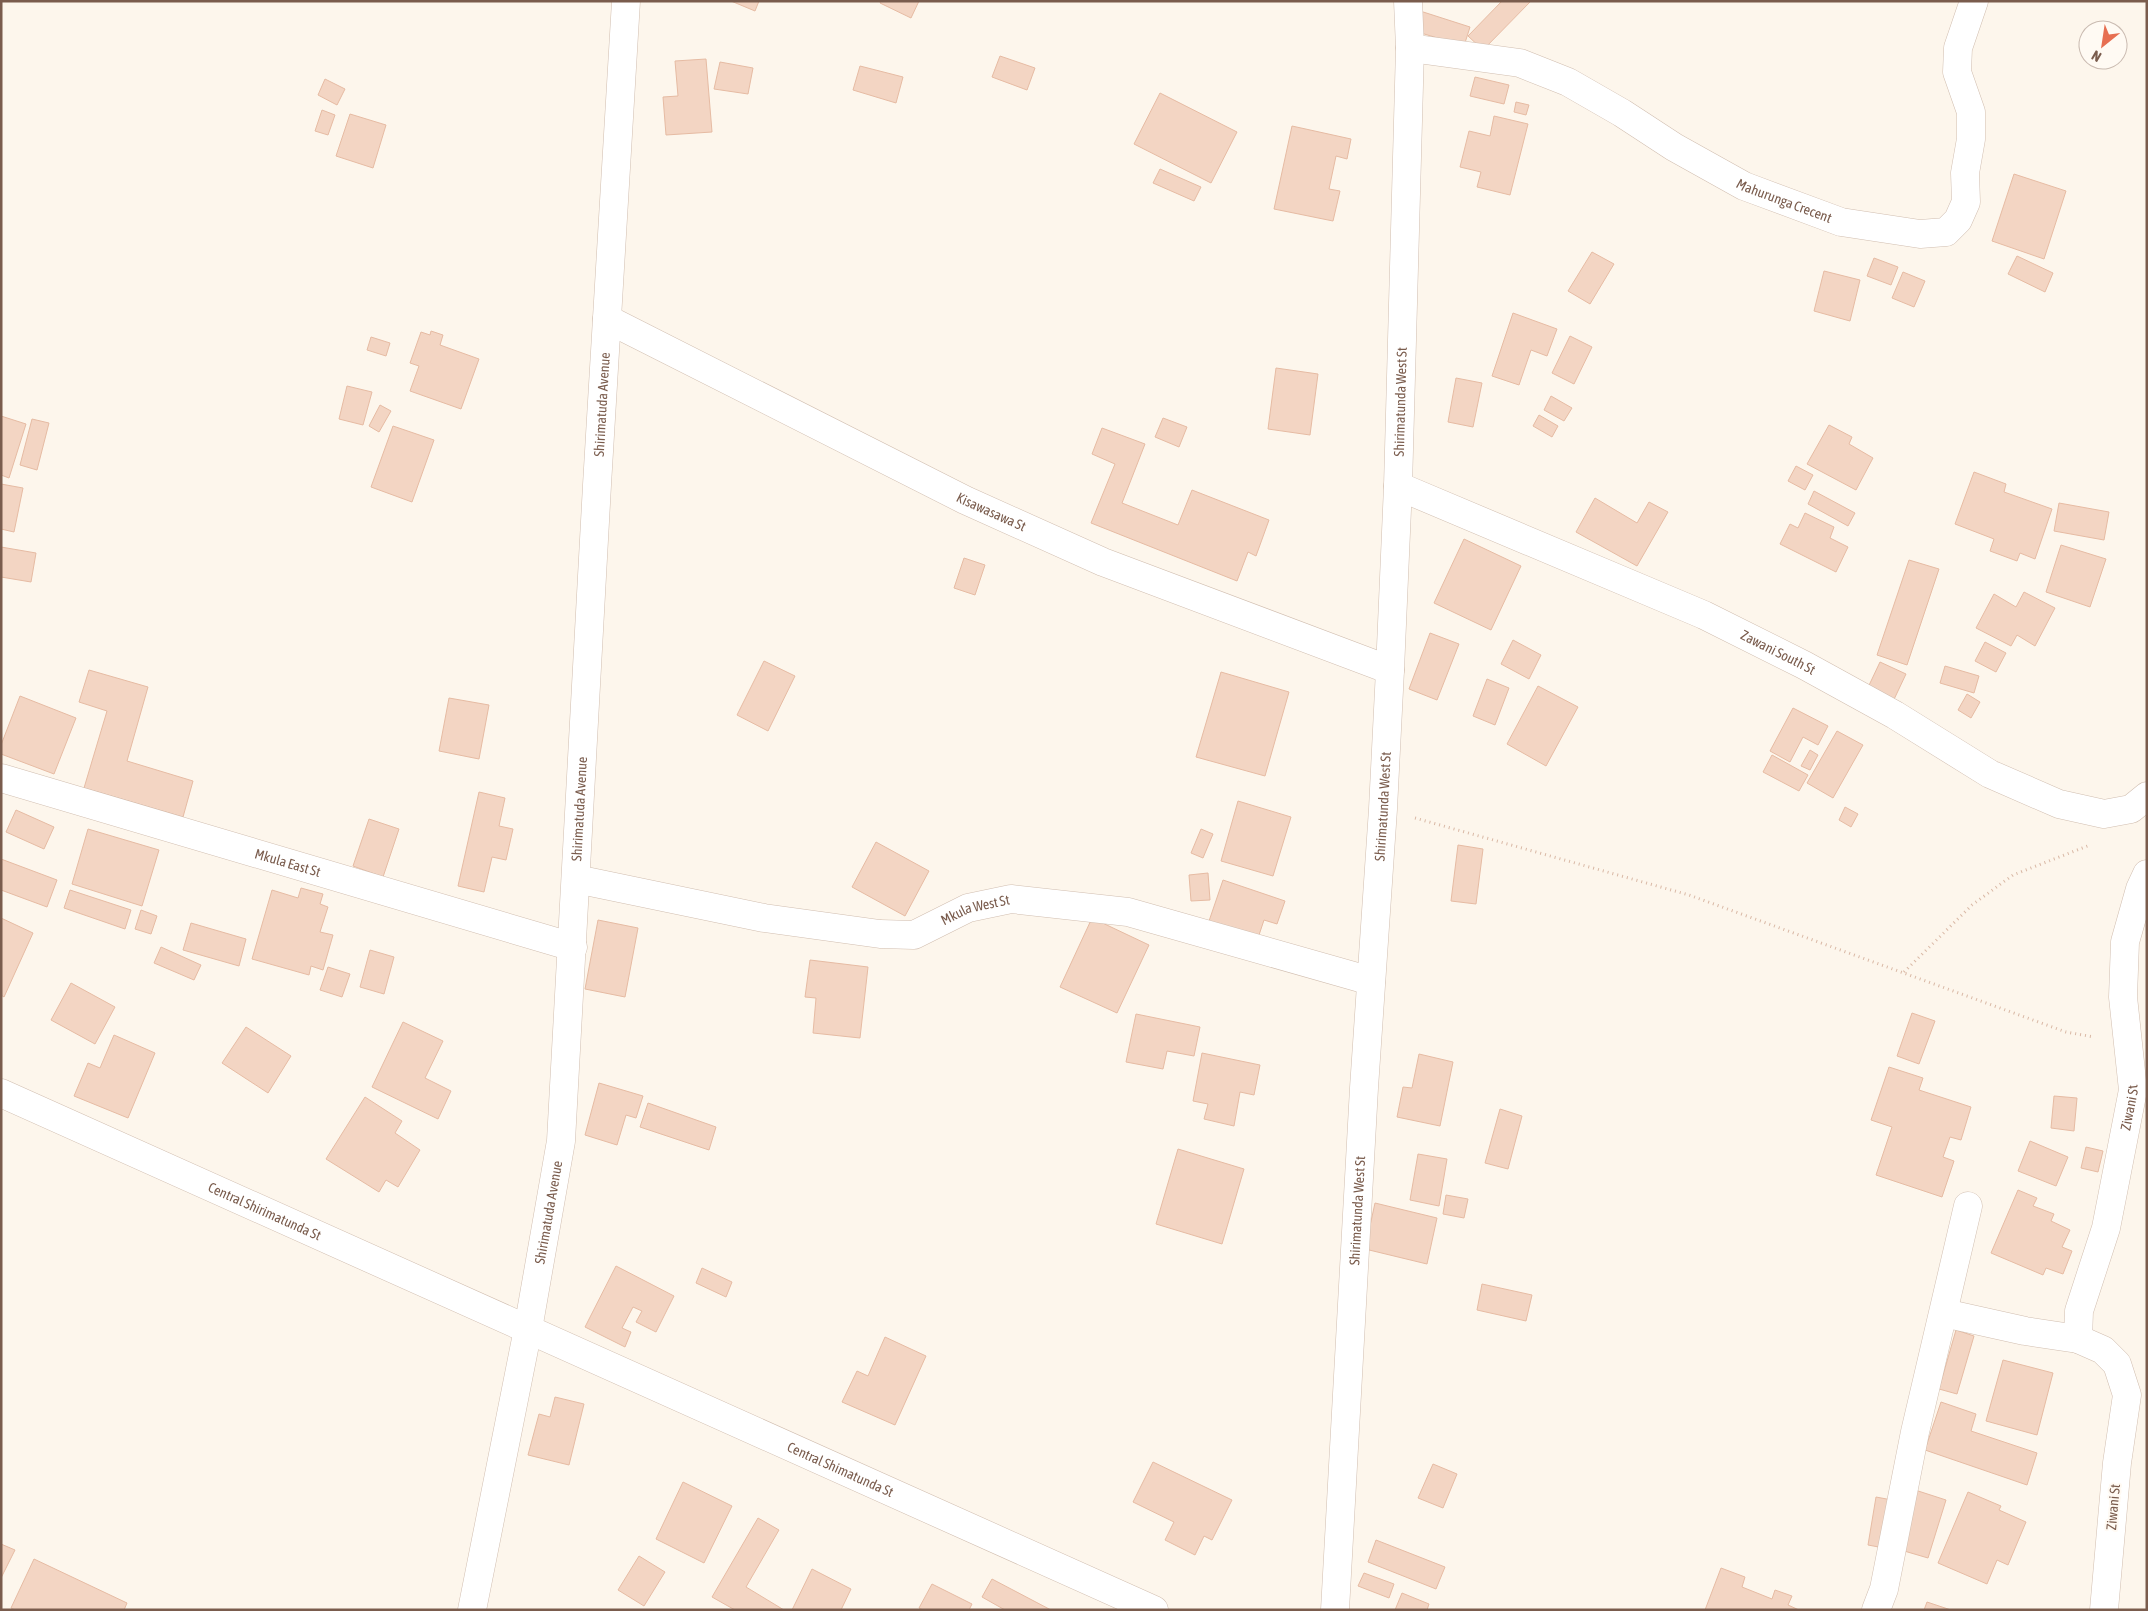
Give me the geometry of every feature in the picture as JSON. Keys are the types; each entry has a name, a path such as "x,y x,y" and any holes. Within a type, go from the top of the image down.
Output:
{"street":[{"name":"Shirimatuda Avenue","path":"472,1610 528,1328 562,1142 626,1"},
{"name":"Shirimatunda West St","path":"1336,1610 1390,670 1398,486 1410,48 1408,1"},
{"name":"Mahurunga Crecent","path":"1410,48 1520,63 1568,82 1744,186 1841,222 1920,234 1946,232 1958,220 1966,202 1965,173 1971,139 1971,112 1957,72 1958,48 1974,1"},
{"name":"Kisawasawa St","path":"607,319 965,500 1103,562 1390,670"},
{"name":"Zawani South St","path":"1398,486 1704,615 1804,665 1894,715 1990,774 2059,804 2104,814 2131,810 2147,796"},
{"name":"Mkula East St","path":"1,778 573,947"},
{"name":"Ziwani St","path":"2078,1339 2078,1311 2106,1228 2132,1090 2124,997 2125,942 2140,888 2147,874"},
{"name":"Mkula West St","path":"576,879 764,918 880,934 914,934 968,908 1011,899 1128,912 1371,981"},
{"name":"Central Shirimatunda St","path":"1,1093 528,1328"},
{"path":"1876,1610 1884,1589 1915,1432 1968,1206"},
{"name":"Ziwani St","path":"1944,1312 2025,1331 2078,1339 2103,1350 2117,1364 2127,1394 2117,1463 2104,1610"},
{"name":"Central Shimatunda St","path":"528,1328 1154,1610"}],"path":[{"path":"1383,809 1689,895 2066,1032 2128,1044"},
{"path":"1904,972 1972,905 2013,876 2093,844"}],"building":[{"path":"731,1 759,1 755,11"},
{"path":"881,1 919,1 911,18 880,3"},
{"path":"1502,1 1531,1 1483,50 1468,36"},
{"path":"1417,10 1470,27 1464,46 1411,30"},
{"path":"1000,56 1035,68 1027,90 992,77"},
{"path":"706,59 712,132 666,135 663,97 678,96 675,61"},
{"path":"720,62 753,68 748,94 714,89"},
{"path":"860,66 903,77 896,103 853,90"},
{"path":"1475,77 1509,85 1504,104 1470,96"},
{"path":"325,79 345,89 337,105 318,95"},
{"path":"1160,93 1237,132 1211,183 1134,144"},
{"path":"1516,102 1529,105 1526,115 1514,112"},
{"path":"322,110 335,115 328,135 315,131"},
{"path":"350,114 386,125 373,168 336,156"},
{"path":"1494,116 1528,124 1510,195 1477,187 1481,172 1460,167 1469,131 1490,136"},
{"path":"1292,126 1351,139 1347,159 1336,156 1329,189 1340,191 1333,221 1274,209"},
{"path":"1160,169 1201,187 1194,201 1153,183"},
{"path":"2014,174 2066,191 2044,259 1992,241"},
{"path":"1592,252 1614,264 1590,304 1568,291"},
{"path":"2017,256 2053,273 2045,292 2008,274"},
{"path":"1874,258 1898,267 1891,285 1867,276"},
{"path":"1824,271 1860,280 1850,321 1814,311"},
{"path":"1903,272 1925,281 1914,307 1892,298"},
{"path":"1513,313 1557,329 1547,356 1531,350 1519,385 1492,376"},
{"path":"431,331 443,335 440,345 479,359 461,409 410,391 419,366 410,363 421,332 430,335"},
{"path":"1570,336 1592,347 1574,384 1552,373"},
{"path":"371,337 390,343 386,356 367,350"},
{"path":"1276,368 1318,374 1310,435 1268,429"},
{"path":"1456,378 1482,383 1473,427 1448,422"},
{"path":"347,386 372,392 363,425 339,419"},
{"path":"1551,396 1572,408 1564,421 1544,410"},
{"path":"380,405 391,411 379,432 369,426"},
{"path":"1539,415 1558,426 1552,437 1533,426"},
{"path":"1,416 26,424 9,478 1,475"},
{"path":"1163,418 1187,427 1179,447 1155,437"},
{"path":"32,419 49,423 37,470 20,465"},
{"path":"1829,425 1852,437 1849,444 1873,458 1856,490 1807,464"},
{"path":"393,426 434,440 412,502 371,487"},
{"path":"1102,428 1145,444 1122,503 1178,525 1192,490 1269,520 1256,556 1248,552 1237,581 1091,523 1115,464 1092,454"},
{"path":"1796,466 1813,475 1805,490 1788,481"},
{"path":"1974,472 2006,484 2004,492 2052,509 2035,559 2020,553 2017,561 1990,551 1994,539 1955,524"},
{"path":"1,484 23,488 14,532 1,529"},
{"path":"1814,491 1855,513 1848,526 1808,504"},
{"path":"1595,498 1637,523 1649,502 1668,512 1637,566 1576,532"},
{"path":"2059,503 2109,512 2104,540 2054,531"},
{"path":"1805,513 1834,527 1830,538 1848,547 1836,572 1780,544 1790,524 1798,528"},
{"path":"1464,539 1521,566 1491,630 1434,603"},
{"path":"2061,545 2106,559 2090,607 2046,592"},
{"path":"1,547 36,553 31,582 1,577"},
{"path":"964,558 985,565 975,595 954,588"},
{"path":"1909,560 1939,569 1907,665 1877,655"},
{"path":"2024,592 2055,608 2035,646 2017,635 2011,646 1976,628 1994,594 2016,607"},
{"path":"1430,633 1459,644 1437,700 1409,689"},
{"path":"1513,640 1541,655 1529,679 1501,664"},
{"path":"1985,642 2006,653 1996,672 1975,661"},
{"path":"764,661 795,676 768,731 737,715"},
{"path":"1880,662 1906,674 1889,710 1863,698"},
{"path":"1945,666 1979,676 1974,693 1940,683"},
{"path":"89,670 148,687 127,761 193,781 183,817 84,788 107,711 79,702"},
{"path":"1221,672 1289,692 1265,776 1196,757"},
{"path":"1487,679 1509,688 1495,725 1473,716"},
{"path":"1538,686 1578,707 1546,766 1507,744"},
{"path":"1967,694 1980,702 1971,718 1958,710"},
{"path":"20,696 76,718 54,774 1,754 1,745"},
{"path":"449,698 489,705 479,759 439,751"},
{"path":"1793,708 1828,726 1818,745 1803,737 1790,762 1770,751"},
{"path":"1837,731 1863,745 1833,798 1807,783"},
{"path":"1810,750 1818,755 1810,770 1801,766"},
{"path":"1772,755 1808,775 1799,791 1763,772"},
{"path":"479,792 505,798 499,826 513,829 506,860 492,857 484,892 458,886"},
{"path":"1238,801 1291,817 1273,876 1221,861"},
{"path":"1845,807 1858,814 1851,827 1839,820"},
{"path":"16,810 54,827 44,849 6,832"},
{"path":"369,819 399,829 383,877 353,866"},
{"path":"88,829 159,850 142,906 72,884"},
{"path":"1201,829 1213,834 1203,858 1191,853"},
{"path":"876,842 929,871 905,916 852,887"},
{"path":"1458,845 1483,849 1476,904 1451,901"},
{"path":"1,859 57,880 47,907 1,890"},
{"path":"1208,873 1210,900 1191,901 1189,875"},
{"path":"1223,880 1285,901 1277,924 1264,920 1257,941 1208,924"},
{"path":"301,888 323,894 320,904 328,907 320,932 333,935 323,970 311,966 309,975 252,959 272,890 298,898"},
{"path":"70,890 131,910 125,929 64,908"},
{"path":"141,910 157,916 151,934 135,929"},
{"path":"1,918 33,933 4,997 1,995"},
{"path":"1092,918 1149,945 1117,1013 1060,987"},
{"path":"598,920 638,928 625,997 585,989"},
{"path":"191,923 246,939 239,966 183,950"},
{"path":"161,947 201,965 194,980 154,963"},
{"path":"370,950 394,957 384,994 360,987"},
{"path":"810,960 868,967 860,1038 813,1033 816,998 805,997"},
{"path":"328,967 350,974 342,997 320,990"},
{"path":"71,983 115,1007 95,1044 51,1020"},
{"path":"1912,1013 1935,1021 1919,1064 1897,1056"},
{"path":"1136,1014 1200,1027 1194,1056 1167,1051 1163,1069 1126,1062"},
{"path":"403,1022 443,1041 425,1078 451,1091 438,1119 372,1087"},
{"path":"246,1027 291,1056 268,1093 222,1063"},
{"path":"114,1035 155,1053 128,1118 74,1096 88,1063 100,1068"},
{"path":"1202,1053 1260,1065 1254,1095 1240,1092 1234,1126 1204,1119 1208,1104 1193,1101"},
{"path":"1419,1054 1453,1062 1440,1126 1397,1117 1403,1087 1412,1088"},
{"path":"1889,1067 1923,1078 1919,1090 1971,1107 1961,1140 1950,1137 1943,1157 1954,1161 1942,1197 1876,1175 1892,1127 1871,1120"},
{"path":"599,1083 643,1096 636,1118 626,1115 617,1145 585,1135"},
{"path":"2054,1096 2077,1098 2074,1131 2051,1128"},
{"path":"365,1097 402,1121 395,1133 420,1150 398,1187 386,1180 379,1192 326,1159"},
{"path":"648,1103 716,1127 709,1150 640,1127"},
{"path":"1500,1109 1522,1116 1508,1169 1485,1163"},
{"path":"2030,1141 2068,1157 2056,1186 2018,1171"},
{"path":"2086,1147 2103,1151 2098,1172 2081,1168"},
{"path":"1178,1149 1244,1169 1222,1244 1156,1224"},
{"path":"1418,1154 1447,1159 1439,1206 1410,1200"},
{"path":"2018,1190 2037,1198 2033,1206 2054,1214 2051,1221 2070,1230 2062,1247 2072,1251 2063,1274 2046,1268 2043,1275 1991,1253"},
{"path":"1446,1195 1468,1199 1464,1218 1443,1214"},
{"path":"1375,1203 1437,1218 1427,1264 1365,1249"},
{"path":"616,1266 674,1296 656,1332 636,1322 642,1311 633,1307 622,1328 631,1332 625,1347 585,1327"},
{"path":"702,1268 732,1282 726,1297 696,1283"},
{"path":"1482,1284 1532,1295 1526,1321 1477,1310"},
{"path":"1956,1330 1974,1336 1957,1394 1939,1389"},
{"path":"885,1337 926,1356 895,1425 842,1402 857,1371 868,1376"},
{"path":"2003,1360 2053,1373 2037,1435 1986,1421"},
{"path":"555,1397 584,1404 569,1465 528,1455 539,1414 550,1417"},
{"path":"1941,1402 1976,1414 1971,1431 2037,1453 2027,1485 1925,1450"},
{"path":"1153,1462 1232,1500 1212,1540 1204,1536 1195,1555 1165,1540 1174,1522 1133,1502"},
{"path":"1433,1464 1457,1474 1443,1508 1418,1498"},
{"path":"683,1482 732,1506 704,1563 656,1539"},
{"path":"1912,1489 1946,1500 1928,1558 1894,1548"},
{"path":"1968,1492 2001,1506 1999,1510 2026,1522 2008,1565 1997,1560 1987,1584 1938,1563"},
{"path":"1876,1497 1892,1500 1884,1548 1868,1545"},
{"path":"758,1518 779,1530 746,1587 784,1610 735,1610 712,1597"},
{"path":"1376,1540 1445,1567 1436,1589 1368,1562"},
{"path":"1,1544 15,1550 1,1578"},
{"path":"639,1556 665,1572 644,1606 618,1590"},
{"path":"34,1559 127,1603 124,1610 15,1610 11,1608"},
{"path":"1721,1568 1745,1577 1742,1587 1772,1599 1775,1590 1792,1596 1788,1605 1799,1610 1705,1610"},
{"path":"812,1569 851,1589 841,1610 792,1610"},
{"path":"1364,1573 1394,1584 1389,1598 1358,1586"},
{"path":"992,1579 1051,1610 1005,1610 982,1597"},
{"path":"932,1584 972,1604 969,1610 923,1610 919,1608"},
{"path":"1402,1593 1429,1604 1427,1610 1395,1610"},
{"path":"1927,1602 1951,1610 1924,1610"}]}
